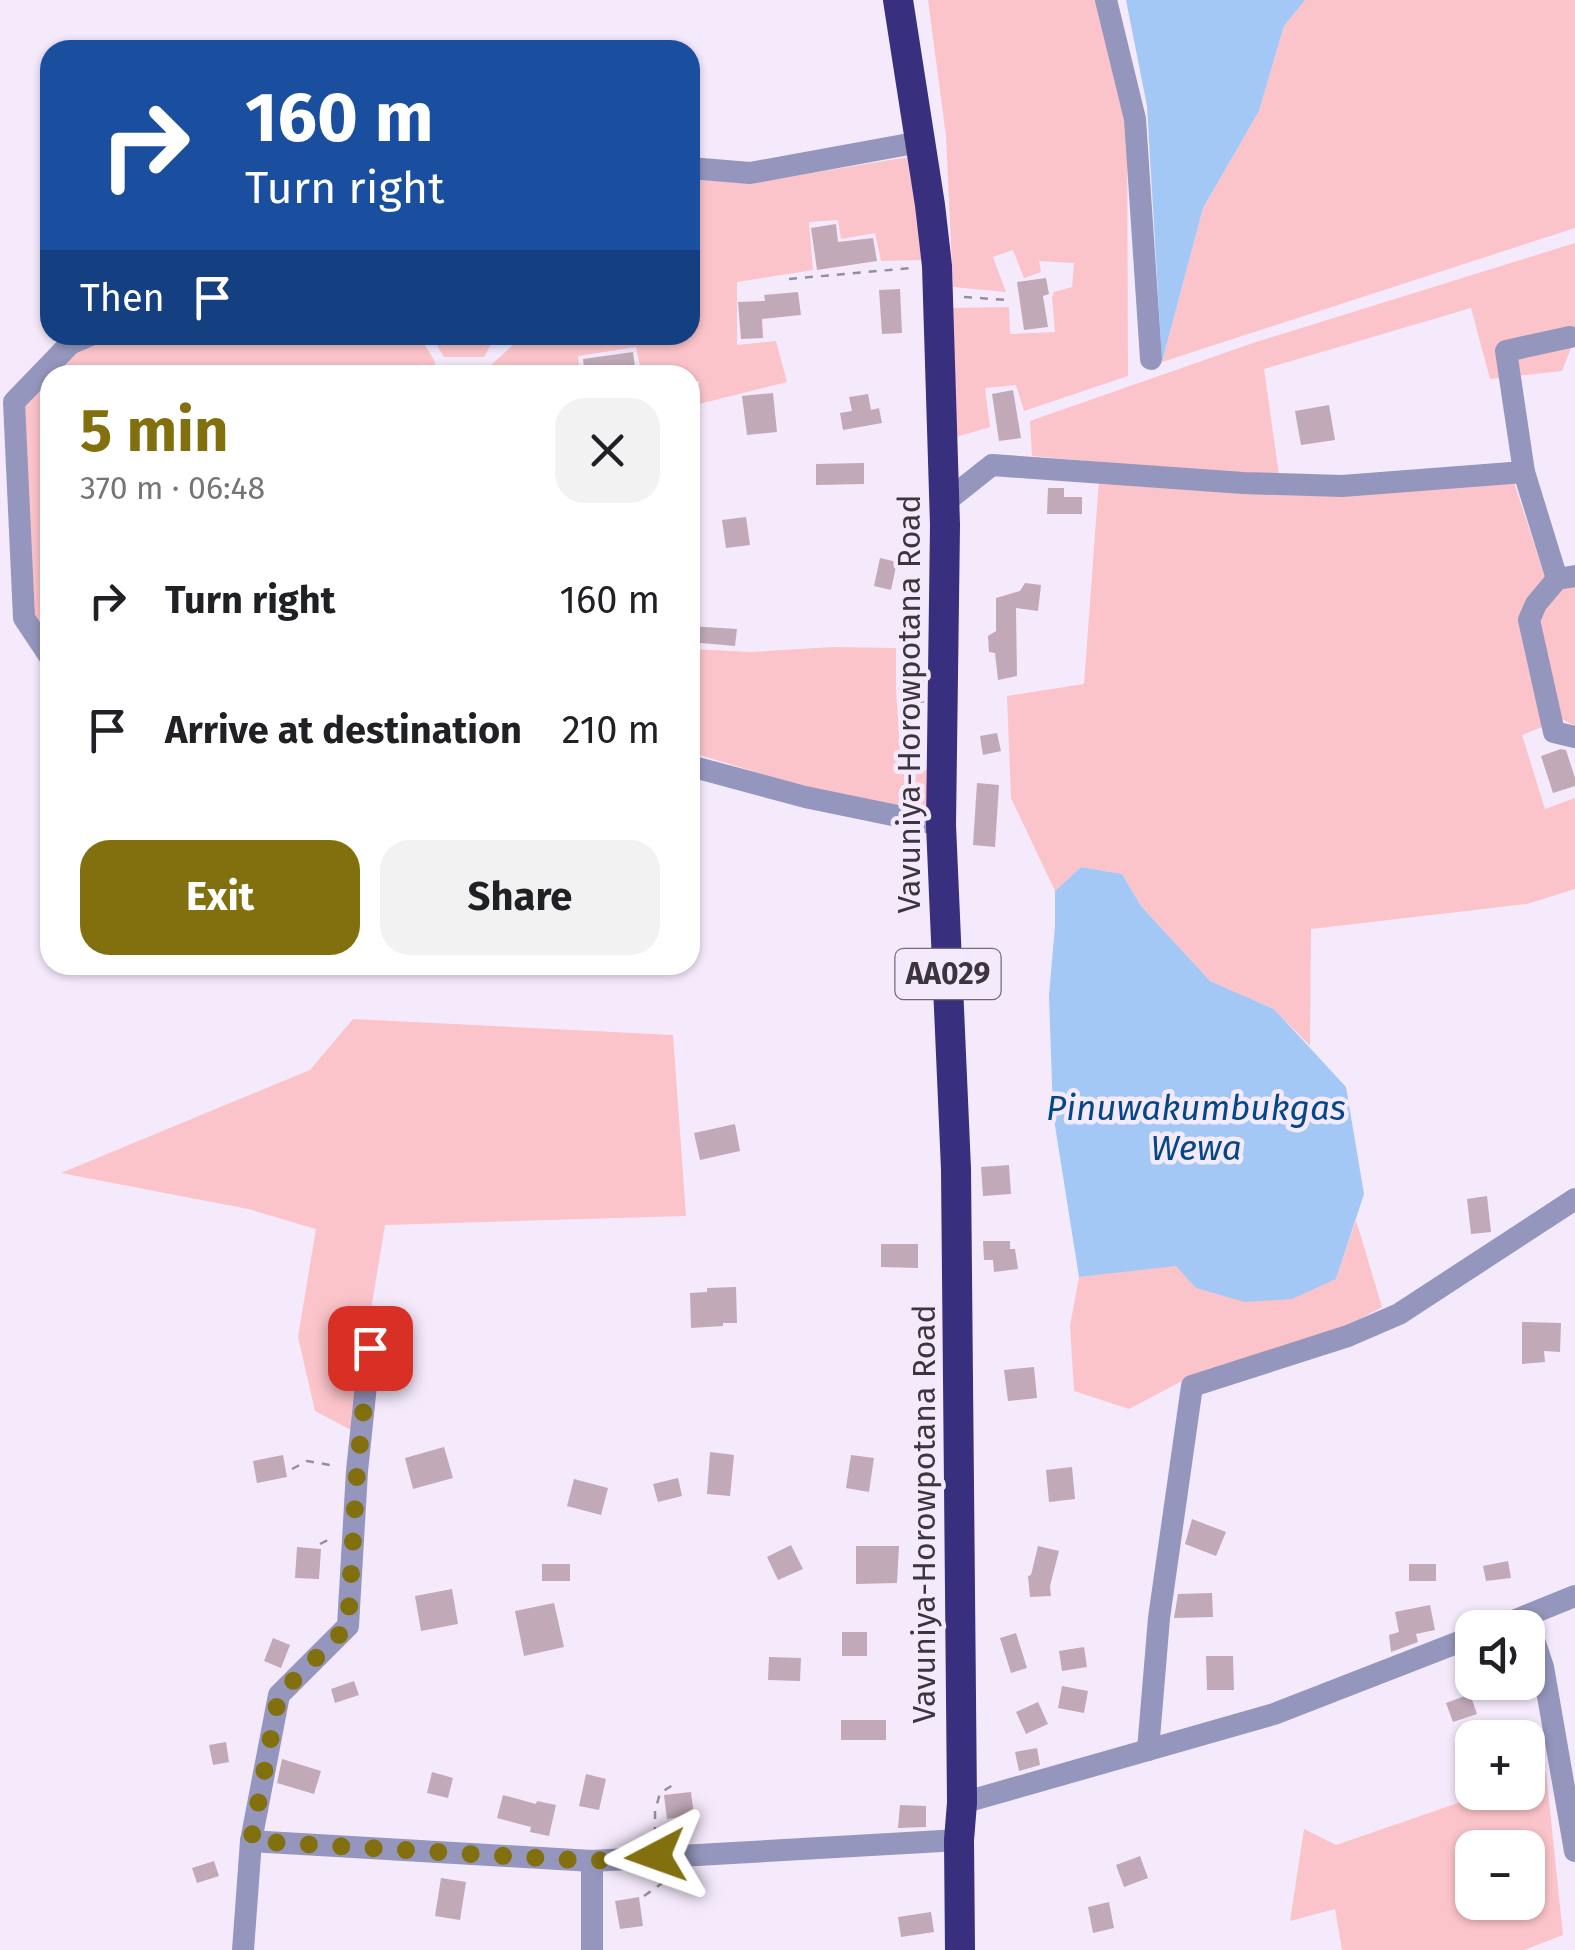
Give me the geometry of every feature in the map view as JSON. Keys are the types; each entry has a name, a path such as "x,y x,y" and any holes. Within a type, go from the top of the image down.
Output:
{"highway":[{"name":"Vavuniya-Horowpotana Road","path":"898,0 937,281 944,503 941,825 957,1186 960,1950"}],"street":[{"path":"1106,0 1134,119 1151,359"},
{"path":"700,169 750,173 920,142"},
{"path":"1570,338 1506,351 1524,472 1566,577 1536,604 1529,620 1554,732 1575,737"},
{"path":"50,365 69,345"},
{"path":"40,375 14,402 24,618 40,641"},
{"path":"944,503 992,465 1342,486 1524,472"},
{"path":"700,769 804,798 941,825"},
{"path":"1148,1750 1159,1618 1192,1386 1348,1336 1399,1314 1575,1199"},
{"path":"243,1950 251,1841 279,1695 348,1626 357,1472 370,1348"},
{"path":"1541,1610 1575,1596"},
{"path":"962,1803 1274,1714 1455,1644"},
{"path":"1545,1678 1575,1850"},
{"path":"251,1841 592,1861 959,1840"},
{"path":"592,1861 592,1950"}],"path":[{"path":"789,279 937,281 1008,300"},
{"path":"292,1469 307,1461 357,1472"},
{"path":"656,1856 655,1811 660,1793 673,1785"}],"shaded area":[{"path":"928,0 1098,0 1127,118 1128,376 1024,411 1016,385 985,388 990,427 949,439 951,308 1009,307 1010,334 1055,332 1052,297 1054,292 1072,287 1074,263 1039,261 1041,272 1024,278 1013,250 993,257 1006,292 953,287 946,136"},
{"path":"1305,0 1575,0 1575,228 1162,362 1203,208 1259,111 1284,26"},
{"path":"914,156 924,260 881,261 875,233 841,239 838,220 809,222 813,270 737,282 737,345 776,341 787,382 700,404 700,365 640,365 636,347 578,356 579,365 491,365 513,345 700,345 700,180 751,183"},
{"path":"1575,243 1575,347 1571,348 1562,371 1490,379 1471,308 1264,369 1279,475 1349,476 1509,467 1548,586 1575,583 1575,726 1562,719 1522,735 1545,809 1575,798 1575,889 1527,904 1311,929 1310,1046 1274,1009 1210,981 1141,906 1122,874 1081,867 1055,891 1011,798 1007,696 1084,684 1099,480 1099,462 1032,456 1030,421 1253,343"},
{"path":"84,345 425,345 435,365 60,365 74,349"},
{"path":"437,345 491,345 484,357 444,357"},
{"path":"40,387 40,635 27,616 22,406"},
{"path":"896,648 901,765 938,773 935,819 808,788 700,755 700,649"},
{"path":"353,1019 673,1035 686,1216 385,1225 351,1430 315,1411 298,1337 316,1229 248,1209 61,1173 310,1070"},
{"path":"1356,1220 1382,1307 1345,1327 1188,1378 1129,1409 1074,1391 1070,1326 1079,1277 1176,1265 1336,1279"},
{"path":"1546,1772 1563,1935 1524,1950 1342,1950 1335,1909 1290,1921 1304,1829 1336,1845 1455,1804 1455,1810 1545,1810"}],"water":[{"path":"1126,0 1305,0 1284,26 1259,111 1203,208 1162,362 1147,106"},
{"name":"Pinuwakumbukgas Wewa","path":"1081,867 1122,874 1141,906 1210,981 1274,1009 1346,1087 1364,1194 1336,1279 1292,1299 1245,1302 1196,1288 1176,1266 1079,1277 1053,1113 1049,995 1055,891"}],"building":[{"path":"836,224 838,242 873,238 877,261 817,270 811,228"},
{"path":"1046,278 1049,294 1043,296 1048,327 1024,330 1017,282"},
{"path":"900,289 902,333 882,334 879,290"},
{"path":"798,292 801,315 762,319 763,338 741,339 738,302 765,301 764,295"},
{"path":"633,352 635,365 584,365 583,359"},
{"path":"1013,390 1021,438 999,441 992,394"},
{"path":"773,393 777,432 747,435 742,396"},
{"path":"868,394 871,410 879,408 882,423 843,430 840,413 852,411 849,397"},
{"path":"1329,405 1335,440 1301,445 1295,411"},
{"path":"864,463 864,484 816,485 816,464"},
{"path":"1048,488 1064,488 1064,497 1082,497 1082,514 1047,514"},
{"path":"746,517 750,545 726,548 722,520"},
{"path":"880,558 897,562 891,590 874,586"},
{"path":"1025,583 1041,585 1038,611 1016,608 1017,676 998,680 995,653 989,652 988,636 996,631 996,598 1020,591"},
{"path":"700,627 737,629 735,646 700,643"},
{"path":"924,675 924,703 908,703 907,676"},
{"path":"997,733 1001,751 983,755 980,736"},
{"path":"1566,750 1575,786 1553,793 1541,756"},
{"path":"977,783 999,785 995,847 973,845"},
{"path":"735,1124 740,1151 700,1160 694,1133"},
{"path":"1009,1165 1011,1194 983,1196 981,1167"},
{"path":"1487,1196 1491,1232 1471,1234 1467,1199"},
{"path":"983,1241 1010,1241 1018,1269 994,1272 993,1260 984,1260"},
{"path":"881,1244 918,1244 918,1268 881,1267"},
{"path":"736,1287 737,1323 691,1328 690,1293"},
{"path":"1522,1322 1561,1323 1560,1352 1544,1351 1545,1362 1522,1364"},
{"path":"1034,1367 1037,1398 1008,1401 1004,1370"},
{"path":"444,1447 453,1478 413,1489 405,1458"},
{"path":"710,1452 734,1455 730,1496 707,1494"},
{"path":"283,1455 287,1477 257,1483 253,1461"},
{"path":"851,1455 874,1458 869,1492 846,1488"},
{"path":"1072,1467 1075,1499 1049,1502 1046,1470"},
{"path":"678,1478 682,1496 658,1502 653,1484"},
{"path":"574,1479 608,1488 601,1515 567,1506"},
{"path":"1192,1519 1226,1532 1216,1556 1185,1544"},
{"path":"791,1545 803,1569 778,1580 767,1557"},
{"path":"856,1546 899,1546 897,1583 856,1584"},
{"path":"1038,1546 1059,1551 1051,1596 1030,1597 1028,1576"},
{"path":"297,1547 321,1549 319,1579 295,1578"},
{"path":"1508,1561 1511,1578 1486,1581 1483,1566"},
{"path":"542,1564 570,1564 570,1581 542,1581"},
{"path":"1409,1564 1436,1564 1436,1581 1409,1581"},
{"path":"452,1589 458,1624 421,1631 415,1596"},
{"path":"1212,1593 1213,1617 1174,1618 1178,1594"},
{"path":"554,1603 564,1647 524,1656 515,1611"},
{"path":"1430,1605 1435,1630 1416,1634 1418,1642 1391,1652 1389,1635 1399,1632 1395,1612"},
{"path":"842,1632 867,1632 867,1656 842,1656"},
{"path":"1016,1633 1027,1668 1011,1673 1000,1638"},
{"path":"273,1638 290,1645 281,1668 264,1661"},
{"path":"1084,1647 1087,1667 1062,1671 1059,1651"},
{"path":"1206,1656 1233,1656 1234,1690 1207,1690"},
{"path":"769,1657 801,1658 800,1681 768,1680"},
{"path":"354,1681 359,1695 335,1703 331,1689"},
{"path":"1062,1686 1088,1691 1084,1713 1058,1708"},
{"path":"1472,1700 1477,1714 1453,1722 1446,1703"},
{"path":"1038,1702 1048,1724 1026,1734 1016,1712"},
{"path":"841,1720 886,1720 886,1740 841,1740"},
{"path":"226,1742 229,1762 213,1765 209,1745"},
{"path":"1037,1748 1040,1765 1019,1771 1015,1752"},
{"path":"282,1759 321,1771 314,1794 277,1783"},
{"path":"432,1772 453,1778 448,1798 427,1793"},
{"path":"586,1774 606,1779 599,1810 579,1806"},
{"path":"691,1792 694,1815 667,1819 664,1795"},
{"path":"503,1795 556,1805 549,1836 497,1818"},
{"path":"900,1805 926,1806 926,1827 898,1828"},
{"path":"1140,1856 1148,1878 1124,1887 1116,1865"},
{"path":"214,1861 219,1876 197,1883 192,1868"},
{"path":"441,1878 466,1882 460,1920 435,1916"},
{"path":"639,1897 643,1926 620,1929 615,1901"},
{"path":"1109,1902 1114,1928 1093,1933 1088,1907"},
{"path":"931,1912 934,1932 901,1937 898,1917"}],"route":[{"path":"370,1348 357,1472 348,1626 279,1695 251,1841 592,1861 656,1856"}]}
